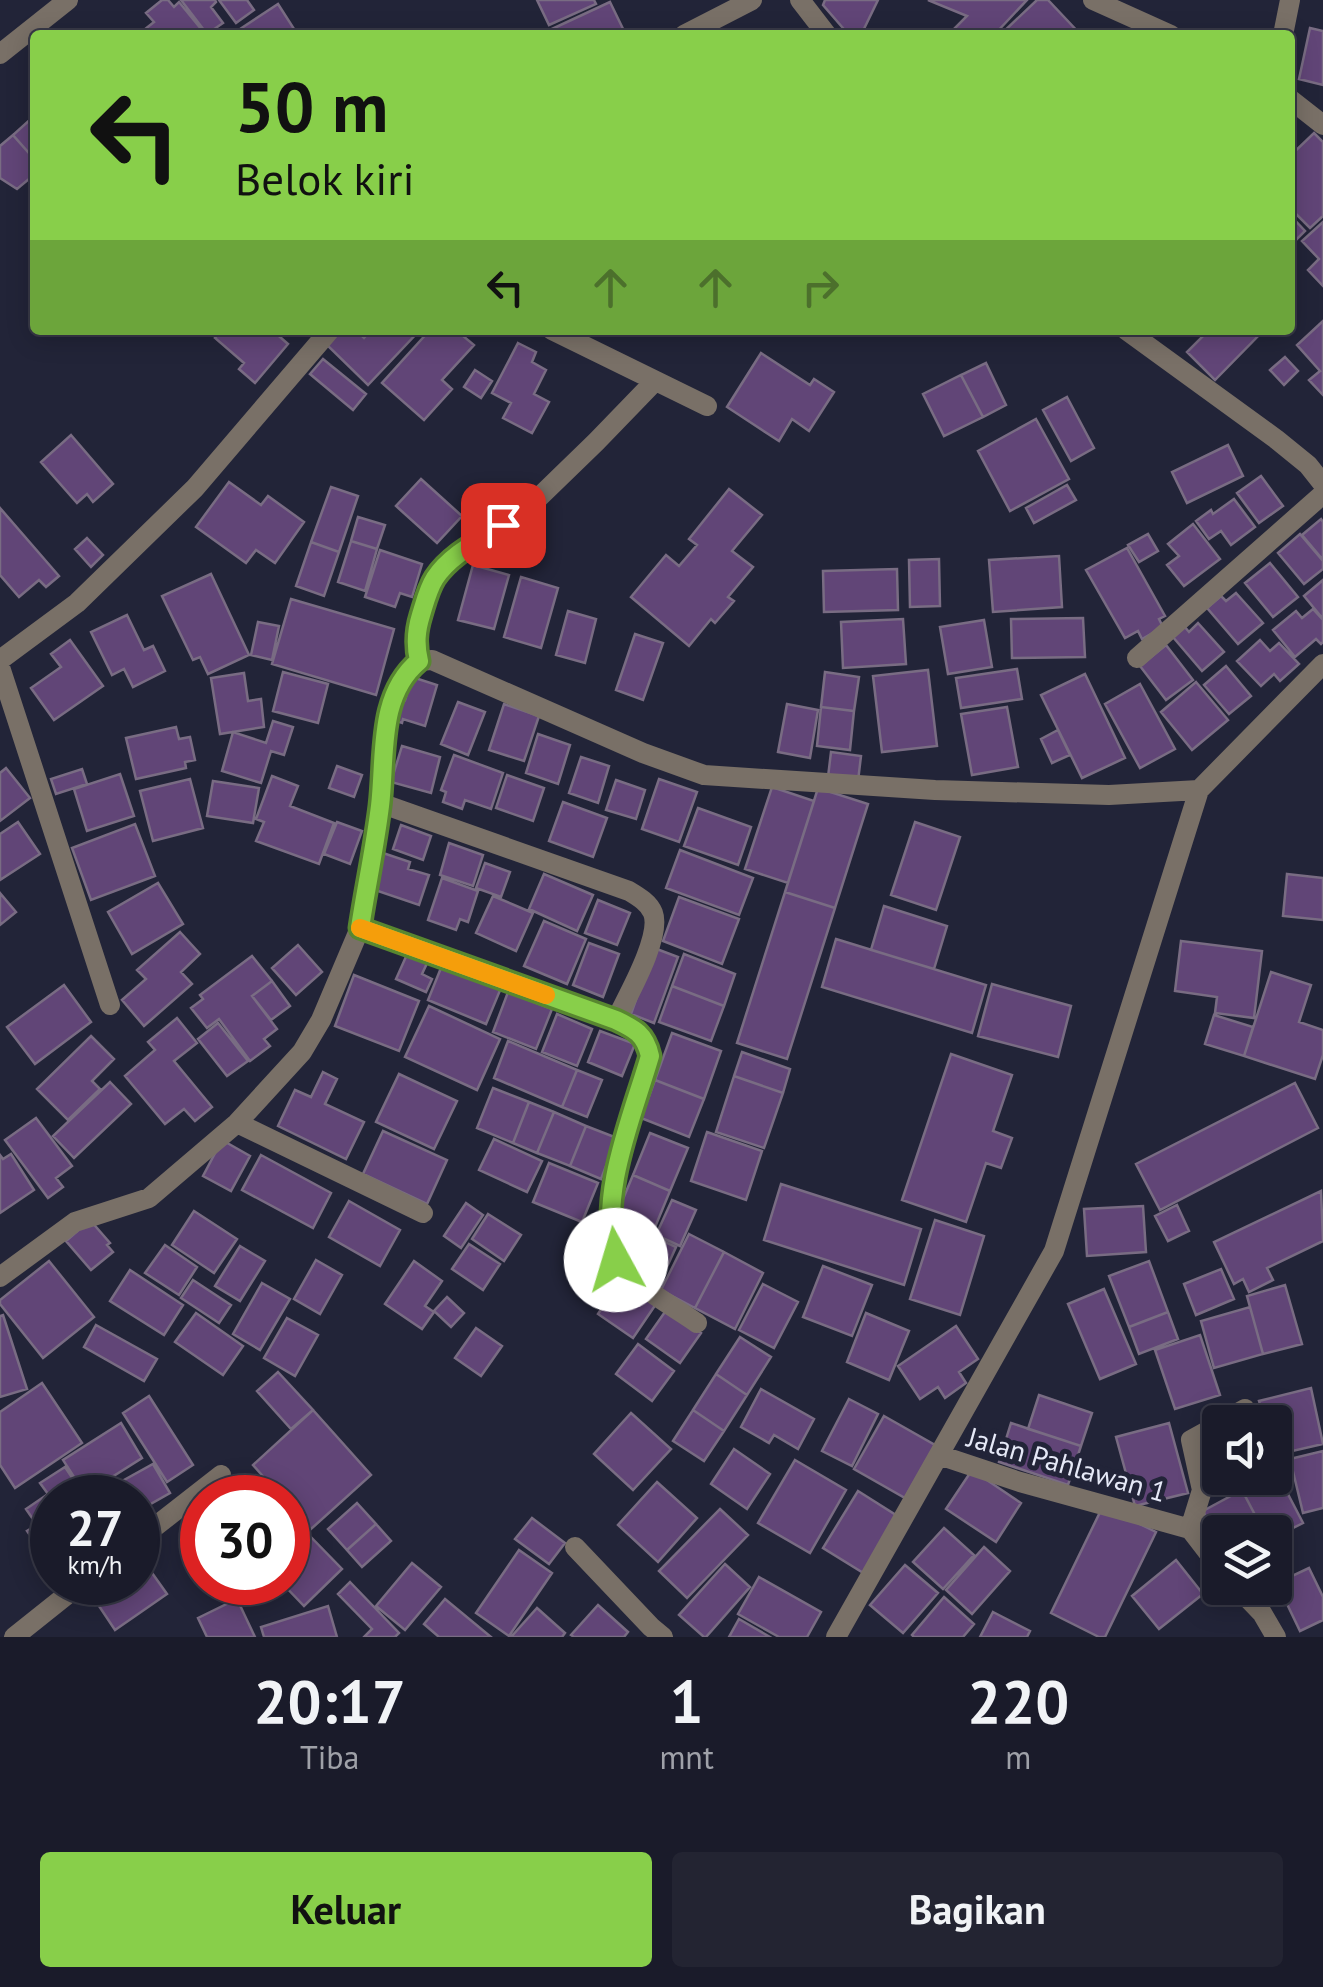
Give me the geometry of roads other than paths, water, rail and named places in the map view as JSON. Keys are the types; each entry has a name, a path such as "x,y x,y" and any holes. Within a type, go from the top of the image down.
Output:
{"street":[{"path":"30,30 68,0"},
{"path":"694,30 752,0"},
{"path":"800,0 822,30"},
{"path":"1093,0 1160,30"},
{"path":"1284,30 1290,0"},
{"path":"0,54 30,30"},
{"path":"1295,103 1323,126"},
{"path":"110,1005 0,663 77,602 195,488 326,335"},
{"path":"562,335 707,406"},
{"path":"1133,335 1276,438 1323,484"},
{"path":"419,661 418,625 433,580 442,569 528,508 655,381"},
{"path":"1137,658 1323,494"},
{"path":"0,1277 74,1222 149,1198 237,1122 302,1052 321,1020 360,928 380,804 383,742 391,706 410,669 419,661 432,660 643,753 704,775 935,790 1109,795 1199,790"},
{"path":"836,1637 1054,1252 1199,790 1323,664"},
{"path":"380,804 592,876 645,901 654,916 652,946 616,1020"},
{"path":"360,928 616,1020 647,1042 650,1056 616,1174 610,1238 616,1260 628,1274 697,1323"},
{"path":"237,1122 423,1213"},
{"path":"1190,1529 1202,1490 1192,1440 1202,1434"},
{"name":"Jalan Pahlawan 1","path":"939,1455 1190,1529 1202,1545"},
{"path":"160,1523 180,1507"},
{"path":"576,1547 663,1637"},
{"path":"14,1637 55,1605"},
{"path":"1254,1605 1276,1637"}]}
